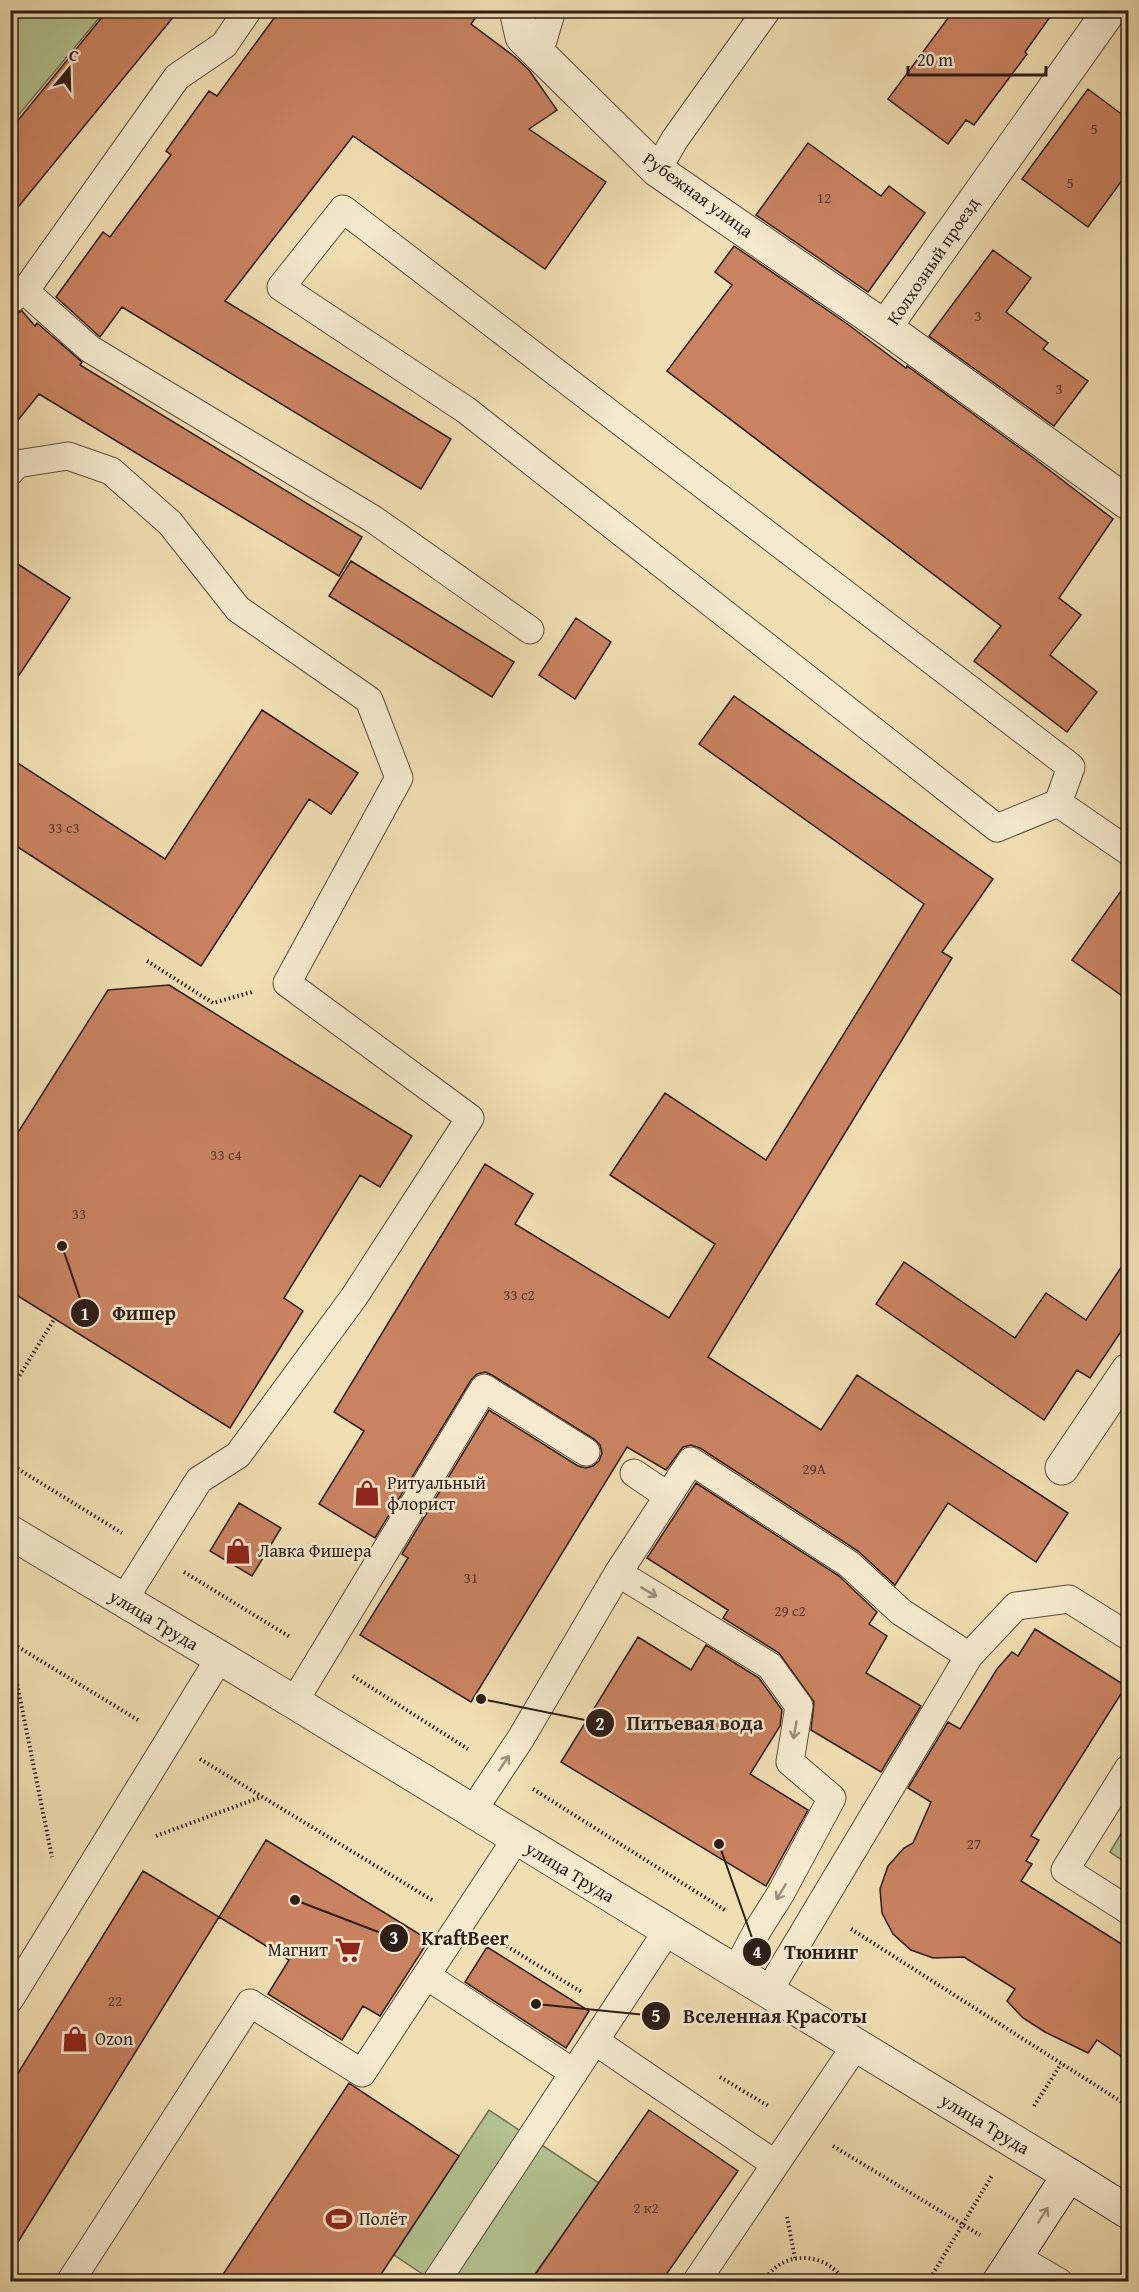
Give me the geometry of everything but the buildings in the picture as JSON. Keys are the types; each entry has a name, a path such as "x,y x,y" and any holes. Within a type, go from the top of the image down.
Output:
{"street":[{"name":"Рубежная улица","path":"516,10 522,37 657,170 885,327"},
{"name":"Колхозный проезд","path":"1110,10 885,327 1128,502"},
{"path":"1062,1468 1128,1370"},
{"name":"улица Труда","path":"10,1532 294,1702 1128,2212"},
{"path":"1007,2269 1070,2175"}],"lane":[{"path":"248,10 224,45 177,77 18,295 90,349 373,519 530,630"},
{"path":"539,54 552,10"},
{"path":"657,170 675,139 767,10"},
{"path":"344,209 1071,767 1058,803 997,828 466,410 280,287 344,209"},
{"path":"10,472 17,464 68,456 111,471 170,524 238,609 369,700 399,778 287,983 470,1118 354,1297 238,1455 199,1480 123,1601"},
{"path":"1058,803 1128,851"},
{"path":"294,1702 484,1388 586,1452"},
{"path":"472,1812 521,1738 618,1573 691,1461 849,1564 901,1612 969,1656"},
{"path":"634,1473 668,1496"},
{"path":"618,1573 770,1666 799,1706 790,1762 832,1798 782,1893 757,1931 735,1972"},
{"path":"768,1992 969,1656 1016,1606 1069,1599 1128,1636"},
{"path":"10,1999 219,1659"},
{"path":"1128,1769 1065,1870 1128,1910"},
{"path":"70,2282 250,2003 362,2073 516,1839"},
{"path":"436,2282 667,1931"},
{"path":"427,1976 574,2073"},
{"path":"595,2041 775,2164"},
{"path":"696,2282 855,2045"},
{"path":"1007,2269 1059,2282"}],"path":[{"path":"147,960 213,1003"},
{"path":"10,1390 55,1318"},
{"path":"10,1464 757,1931"},
{"path":"10,1642 614,2012"},
{"path":"10,1649 63,1914"},
{"path":"99,1856 262,1797"},
{"path":"817,1908 1128,2106"},
{"path":"712,2072 801,2127 1007,2269"},
{"path":"764,2282 779,2265 795,2258 813,2258 830,2265 844,2282"}],"green space":[{"path":"10,11 105,11 11,124"},
{"path":"1128,1822 1128,1864 1110,1852"},
{"path":"489,2110 599,2183 530,2281 433,2281 394,2255"}],"place":[{"name":"Фишер","path":"62,1246"},
{"name":"Ритуальный флорист","path":"367,1493"},
{"name":"Лавка Фишера","path":"238,1551"},
{"name":"Питьевая вода","path":"481,1699"},
{"name":"Тюнинг","path":"719,1844"},
{"name":"KraftBeer","path":"295,1900"},
{"name":"Магнит","path":"348,1950"},
{"name":"Вселенная Красоты","path":"536,2004"},
{"name":"Ozon","path":"75,2039"},
{"name":"Полёт","path":"339,2219"}]}
